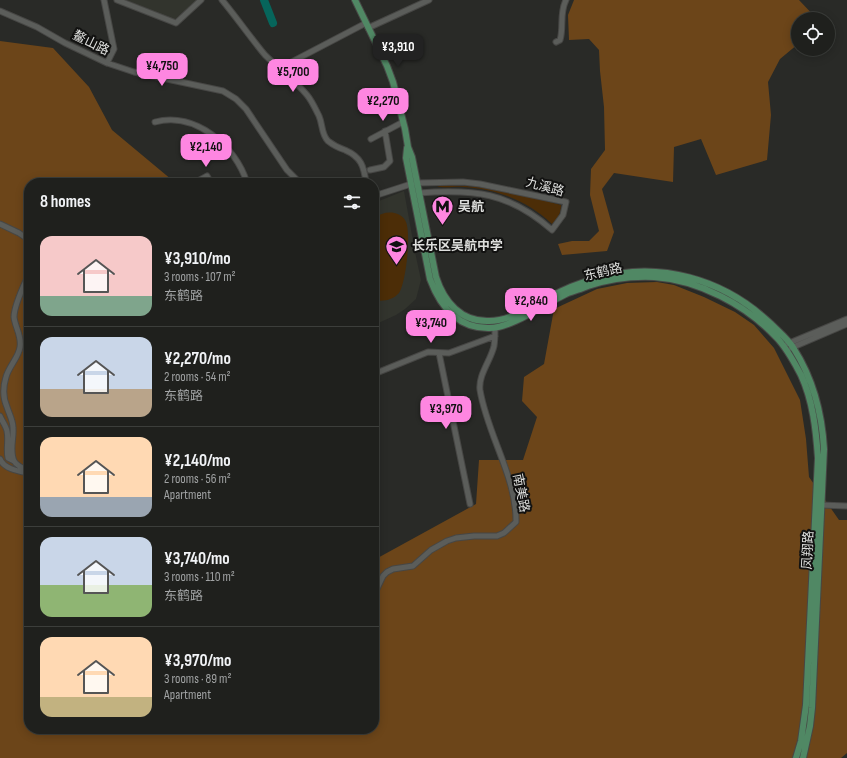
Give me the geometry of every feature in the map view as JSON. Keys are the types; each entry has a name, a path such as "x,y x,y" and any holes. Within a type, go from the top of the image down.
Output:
{"main road":[{"name":"东鹤路","path":"355,0 388,66 393,82 408,147 412,157 414,183 430,279 443,306 450,313 465,323 479,328 495,328 507,324 566,294 588,286 625,278 654,277 685,282 734,303 762,323 788,347"},
{"name":"东鹤路","path":"414,183 419,193 433,266 439,287 447,301 455,310 468,318 478,321 498,321 526,310 569,288 595,279 624,273 653,272 685,276 701,280 734,296 761,314 788,347"},
{"name":"凤翔路","path":"788,347 812,386 819,410 824,449 812,708 810,726 802,758"},
{"name":"凤翔路","path":"788,347 806,390 814,423 818,458 806,705 801,741 796,758"}],"street":[{"path":"104,0 114,49 106,63"},
{"path":"117,0 176,23 201,0"},
{"path":"222,0 241,23 246,32 267,56 308,96 319,118 322,133 328,142 338,148 353,153 360,160 365,171 366,178"},
{"path":"280,68 367,25 429,0"},
{"path":"556,42 560,40 561,36 562,12 566,0"},
{"name":"鳌山路","path":"0,11 38,27 72,47 106,63 134,72 223,92 236,99 246,109 287,170 294,178"},
{"path":"155,122 163,120 180,121 200,126 214,136 234,157 246,178"},
{"path":"370,139 403,122"},
{"path":"370,170 384,167 390,161 384,131"},
{"name":"九溪路","path":"414,183 463,182 480,184 566,202 563,215 552,230 521,206 489,195 460,191 419,193"},
{"path":"379,194 414,183"},
{"path":"0,224 24,236"},
{"path":"14,461 12,452 13,428 12,421 6,407 4,385 9,367 20,348 21,340 15,323 15,310 24,287"},
{"path":"788,347 847,319"},
{"path":"788,347 847,324"},
{"name":"南美路","path":"379,585 383,576 387,572 393,569 413,566 431,550 447,541 456,538 497,536 504,533 516,522 510,482 485,412 480,388 482,377 494,347 495,328"},
{"path":"379,372 428,352 450,353 495,336"},
{"path":"439,353 470,504"},
{"path":"0,416 7,431 8,458 24,469"},
{"path":"0,459 6,466 24,471"},
{"path":"821,505 847,506"}],"shaded area":[{"path":"126,0 197,0 174,20"},
{"path":"574,0 799,0 810,12 791,12 791,50 780,59 768,82 771,115 767,160 716,175 701,139 674,147 673,182 614,173 602,189 614,232 607,251 562,255 558,244 572,241 589,241 599,231 590,195 591,169 605,150 604,107 599,50 589,39 569,40 568,15"},
{"path":"0,41 53,48 89,87 112,130 170,178 24,178 24,734 379,734 379,557 476,504 479,460 523,460 537,417 522,401 524,377 544,364 554,309 597,289 627,283 657,282 674,285 735,312 754,325 774,348 800,400 806,439 809,477 839,520 847,520 847,753 841,758 0,758"},
{"path":"437,186 469,186 515,194 561,205 560,213 552,224 533,209 522,203 488,190"},
{"name":"长乐区吴航中学","path":"404,191 421,280 416,299 396,315 379,323 379,201"},
{"path":"386,213 395,213 405,220 407,226 408,245 406,268 402,287 399,293 391,299 379,301 379,216"}],"waterway":[{"path":"264,0 273,23"}],"place":[{"name":"吴航","path":"442,226"},
{"name":"长乐区吴航中学","path":"396,266"}]}
